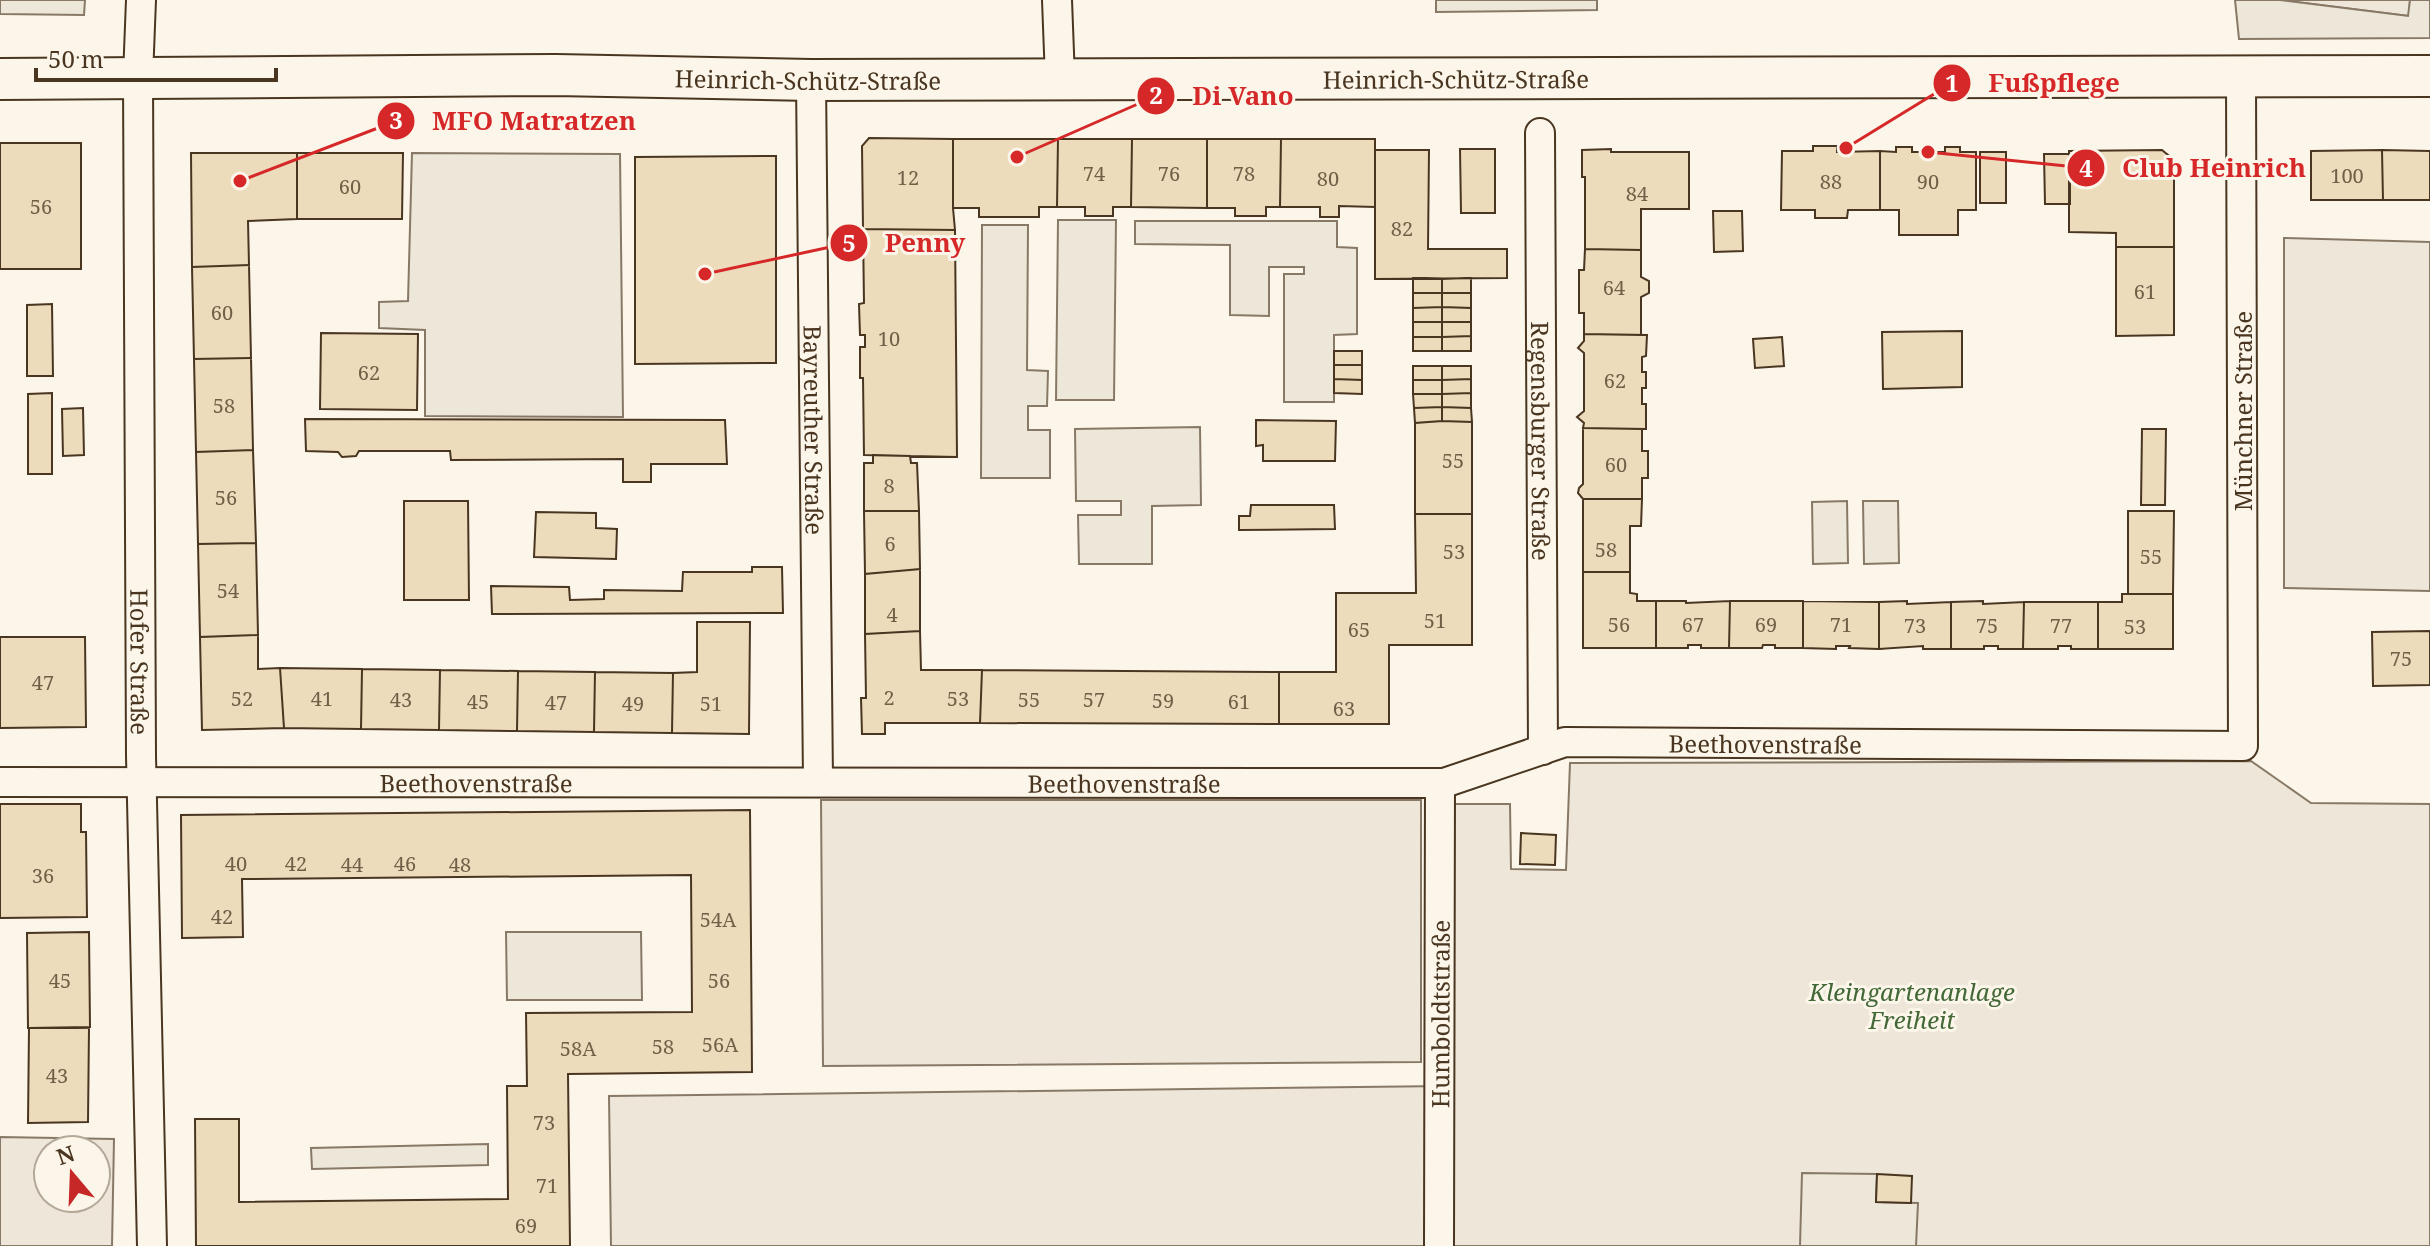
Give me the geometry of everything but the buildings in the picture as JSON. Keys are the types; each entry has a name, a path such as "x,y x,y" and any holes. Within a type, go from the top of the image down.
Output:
{"main road":[{"name":"Heinrich-Schütz-Straße","path":"0,79 556,75 811,80 2430,76"}],"street":[{"name":"Hofer Straße","path":"141,0 138,77 142,780 152,1246"},
{"path":"1057,0 1060,79"},
{"name":"Münchner Straße","path":"2241,77 2243,746"},
{"name":"Bayreuther Straße","path":"811,80 818,782"},
{"name":"Regensburger Straße","path":"1540,133 1543,750"},
{"name":"Beethovenstraße","path":"0,782 1440,783 1565,742 2243,746"},
{"name":"Humboldtstraße","path":"1439,1246 1440,783"}],"green space":[{"path":"2280,0 2410,0 2409,16"},
{"path":"2284,238 2430,242 2430,591 2284,588"},
{"name":"Kleingartenanlage Freiheit","path":"2251,761 2311,803 2430,804 2430,1246 611,1246 609,1096 1446,1086 1445,804 1510,804 1511,869 1566,870 1570,763"},
{"path":"821,800 1421,800 1421,1062 823,1066"},
{"path":"0,1137 32,1138 32,1214 112,1214 114,1139 112,1246 0,1246"}],"shaded area":[{"path":"0,0 85,0 84,15 0,14"},
{"path":"1436,0 1597,0 1597,10 1436,12"},
{"path":"2235,0 2280,0 2408,16 2410,0 2430,0 2430,38 2239,39"},
{"path":"412,153 620,154 623,417 425,416 425,330 379,328 379,302 408,301"},
{"path":"1058,220 1116,220 1114,400 1056,400"},
{"path":"1135,221 1337,221 1337,247 1357,248 1357,334 1334,335 1334,402 1284,402 1284,274 1304,274 1304,267 1269,267 1269,316 1230,315 1230,245 1135,244"},
{"path":"982,225 1028,225 1027,370 1048,371 1047,406 1028,406 1028,430 1050,430 1050,478 981,478"},
{"path":"1200,427 1201,505 1152,506 1152,564 1079,564 1078,515 1121,515 1121,501 1076,501 1075,429"},
{"path":"1847,501 1848,563 1813,564 1812,502"},
{"path":"1863,501 1898,501 1899,563 1864,564"},
{"path":"506,932 641,932 642,1000 507,1000"},
{"path":"488,1144 488,1165 312,1169 311,1148"},
{"path":"1802,1173 1877,1174 1876,1202 1918,1203 1916,1246 1800,1246"}],"place":[{"name":"Fußpflege","path":"1846,148"},
{"name":"Club Heinrich","path":"1928,152"},
{"name":"Di Vano","path":"1017,157"},
{"name":"MFO Matratzen","path":"240,181"},
{"name":"Penny","path":"705,274"}]}
